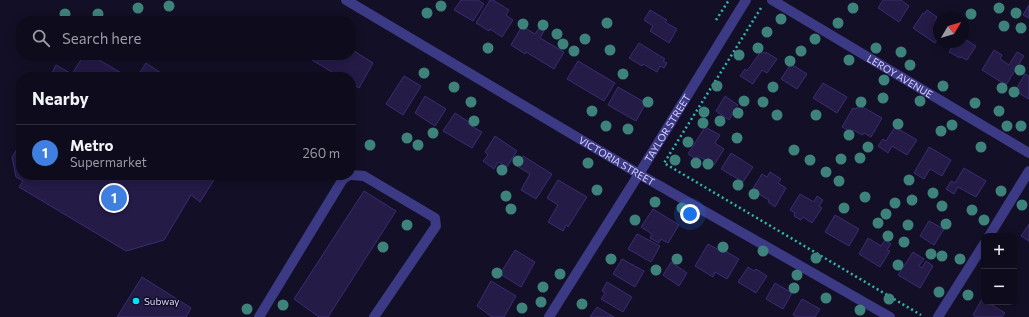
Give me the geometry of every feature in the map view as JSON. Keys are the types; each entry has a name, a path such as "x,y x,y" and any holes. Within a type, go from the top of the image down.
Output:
{"street":[{"name":"VICTORIA STREET","path":"346,0 639,174 890,317"},
{"name":"TAYLOR STREET","path":"549,317 746,0"},
{"name":"LEROY AVENUE","path":"772,0 1029,153"},
{"path":"991,233 1029,171"},
{"path":"356,175 364,176 435,218 436,226 374,317"},
{"path":"261,316 342,180"},
{"path":"938,317 981,249"}],"path":[{"path":"716,20 729,0"},
{"path":"761,8 664,163 921,315"}],"building":[{"path":"461,0 478,0 484,4 473,21 454,10"},
{"path":"490,0 493,0 509,10 506,15 513,20 502,37 490,29 489,31 476,23"},
{"path":"883,0 901,0 909,6 899,22 878,8"},
{"path":"1029,5 1029,18 1023,15"},
{"path":"650,10 667,20 665,22 677,29 669,43 650,31 653,26 644,20"},
{"path":"927,10 933,14 933,42 913,28 923,13 924,14"},
{"path":"522,26 535,34 539,28 544,31 540,38 564,52 554,69 511,45"},
{"path":"969,42 976,46 967,60 949,52 951,48 969,48"},
{"path":"639,43 665,59 663,61 667,63 664,68 660,66 657,72 643,64 642,66 629,58"},
{"path":"994,50 1002,55 1000,59 1009,65 1017,52 1024,56 1006,85 982,70"},
{"path":"761,51 766,54 766,52 777,59 767,73 762,70 753,84 740,76 745,69 747,71"},
{"path":"356,52 373,63 359,88 356,86 356,72 332,72 312,60 356,60"},
{"path":"81,60 99,60 120,72 73,72"},
{"path":"578,61 615,83 604,101 567,79"},
{"path":"146,63 160,72 140,72"},
{"path":"791,64 807,74 797,89 781,79"},
{"path":"56,65 68,72 52,72"},
{"path":"1025,74 1029,76 1029,99 1015,91"},
{"path":"404,76 421,86 403,115 386,104"},
{"path":"823,83 847,97 837,113 813,98"},
{"path":"618,87 646,103 636,121 608,105"},
{"path":"425,96 446,109 435,126 415,113"},
{"path":"725,96 738,105 729,120 716,111"},
{"path":"859,105 882,118 871,137 864,133 862,135 853,130 851,132 842,127 853,108 856,109"},
{"path":"455,113 469,122 468,124 482,132 472,148 443,131"},
{"path":"705,127 720,135 715,143 724,149 714,165 698,156 696,159 688,154"},
{"path":"895,127 917,140 907,155 892,146 888,153 878,146 883,139 886,141"},
{"path":"495,136 517,151 507,167 498,162 494,169 483,161 488,155 485,152"},
{"path":"929,147 951,160 942,176 930,169 924,179 914,173"},
{"path":"16,151 16,177 12,157"},
{"path":"731,153 753,167 743,182 721,169"},
{"path":"523,156 552,174 536,199 521,190 530,174 517,166"},
{"path":"964,168 986,181 976,197 958,187 954,194 946,189 951,181 955,183"},
{"path":"770,172 781,179 778,183 786,188 775,207 768,202 769,200 752,190 762,174 767,177"},
{"path":"21,180 214,180 200,202 191,195 164,240 126,251 19,187 23,181"},
{"path":"558,180 587,197 568,227 566,225 563,231 548,222 558,205 547,198"},
{"path":"364,191 396,211 328,317 319,317 294,299"},
{"path":"800,194 814,202 817,196 823,200 819,206 822,208 812,223 803,217 801,220 794,216 795,213 790,210"},
{"path":"653,209 679,225 668,243 661,239 659,243 650,238 652,234 641,227"},
{"path":"835,215 859,229 849,246 825,232"},
{"path":"929,221 944,229 934,245 920,236"},
{"path":"1029,224 1029,241 1021,236"},
{"path":"637,234 660,246 651,262 628,249"},
{"path":"868,238 881,246 885,240 891,244 887,250 890,251 880,267 859,254"},
{"path":"708,244 719,250 720,248 739,259 727,279 715,272 713,277 695,266"},
{"path":"515,250 535,262 521,287 500,274"},
{"path":"913,252 924,259 919,266 922,268 926,261 933,266 920,288 898,275"},
{"path":"622,259 644,271 635,287 613,274"},
{"path":"671,262 687,273 679,286 663,275"},
{"path":"748,267 754,271 756,269 767,276 756,293 738,282"},
{"path":"142,277 191,308 186,317 117,317"},
{"path":"491,281 516,296 504,317 492,317 477,306"},
{"path":"607,282 632,297 623,312 601,299 605,293 602,291"},
{"path":"775,283 792,293 783,309 766,299"},
{"path":"802,299 820,309 815,317 797,317 793,315"},
{"path":"981,301 981,305 992,305 1005,313 1002,317 976,317 973,315"},
{"path":"597,307 614,317 590,317"}],"place":[{"name":"Metro","path":"114,198"},
{"name":"Subway","path":"136,301"}]}
